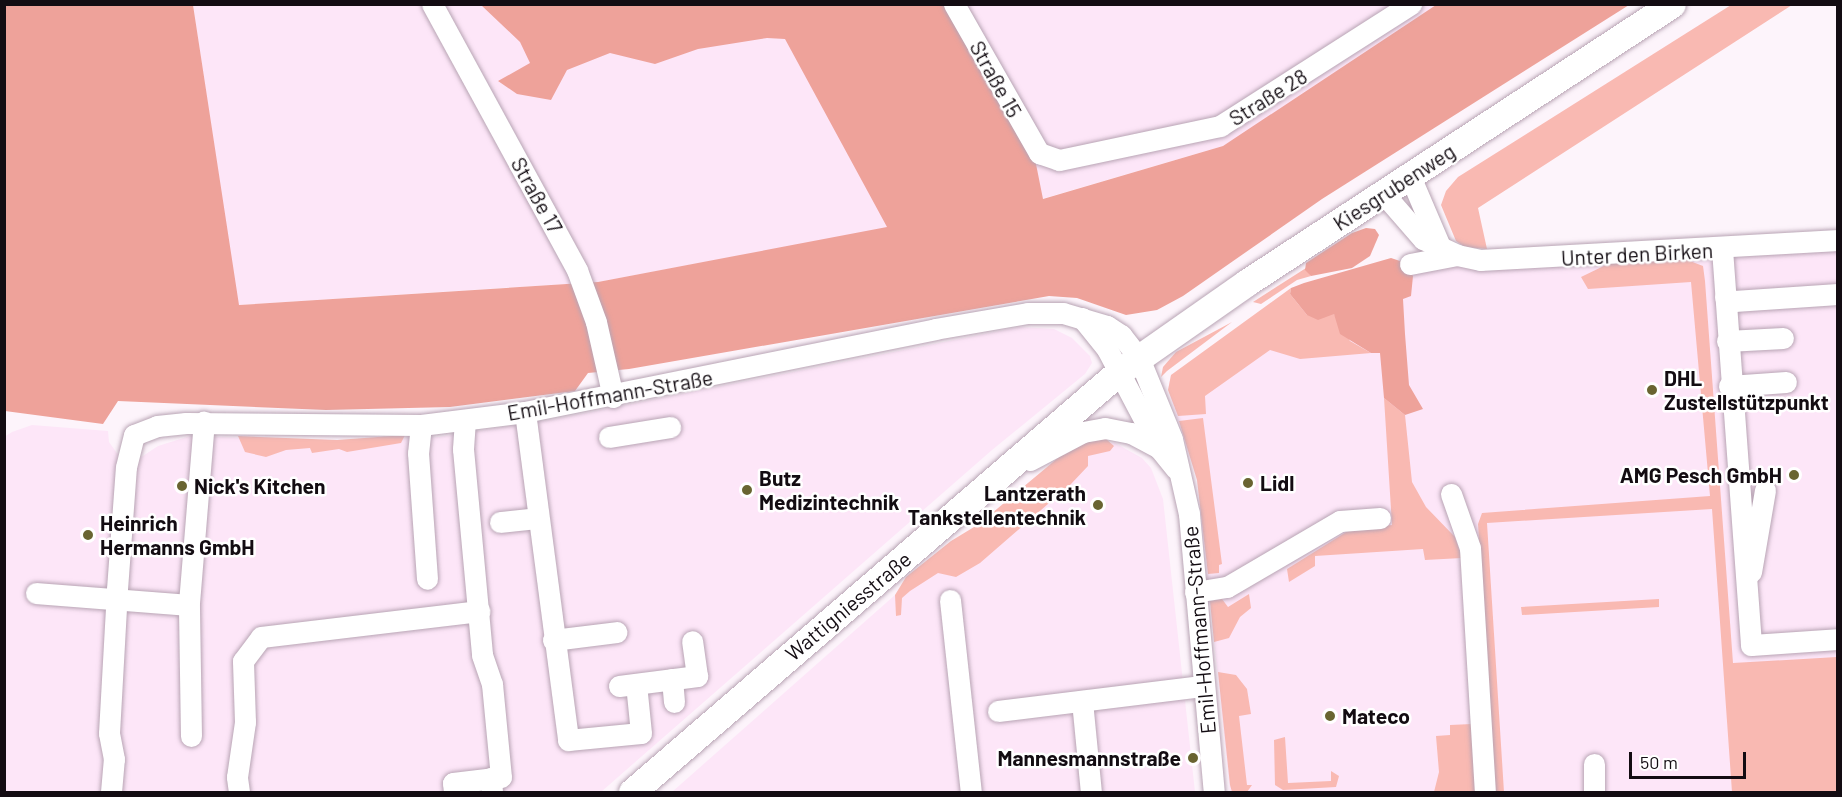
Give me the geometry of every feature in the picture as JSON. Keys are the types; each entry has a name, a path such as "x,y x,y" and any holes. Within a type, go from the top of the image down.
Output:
{"main road":[{"name":"Kiesgrubenweg","path":"1129,365 1383,193 1672,4"},
{"name":"Wattigniesstraße","path":"632,792 1129,365"}],"street":[{"name":"Straße 17","path":"432,4 577,270 596,322 613,397"},
{"name":"Straße 15","path":"954,4 1040,153"},
{"name":"Straße 28","path":"1040,153 1059,160 1079,159 1220,126 1411,4"},
{"path":"1410,176 1439,244"},
{"name":"Unter den Birken","path":"1383,193 1424,239 1439,244 1457,255 1480,260 1722,249 1838,240"},
{"path":"1722,249 1729,386 1751,645 1838,639"},
{"path":"1410,264 1457,255"},
{"path":"1725,297 1734,301 1838,294"},
{"name":"Emil-Hoffmann-Straße","path":"116,599 126,467 134,435 157,426 204,422 421,425 465,420 613,397 975,322 1028,314 1082,317 1121,335 1129,365 1159,448 1177,470"},
{"path":"1727,341 1783,338"},
{"name":"Emil-Hoffmann-Straße","path":"1129,365 1172,439 1177,470 1189,514 1214,792"},
{"path":"1729,386 1786,382"},
{"path":"525,412 553,640 568,740 641,733 628,685 697,676 692,641"},
{"path":"454,792 453,783 492,785 501,777 492,684 482,655 463,449 465,420"},
{"path":"191,735 189,605 204,422"},
{"path":"421,425 418,453 427,579"},
{"path":"609,437 670,426"},
{"path":"996,480 1083,432 1105,428 1131,433 1159,448"},
{"path":"1746,590 1766,490"},
{"path":"1451,494 1470,548 1485,792"},
{"path":"500,522 538,518"},
{"path":"1195,592 1227,587 1340,521 1380,518"},
{"path":"36,593 189,605"},
{"path":"111,792 114,759 109,733 116,599"},
{"path":"950,600 971,792"},
{"path":"239,792 237,777 245,722 243,661 261,637 479,611"},
{"path":"553,640 617,632"},
{"path":"672,679 674,702"},
{"path":"998,711 1203,687"},
{"path":"1082,701 1091,792"},
{"path":"1594,764 1594,792"}],"shaded area":[{"path":"5,5 193,5 239,305 598,282 887,227 785,39 767,38 698,49 655,64 610,53 567,70 551,100 517,94 498,81 530,63 520,42 481,5 948,5 1036,164 1043,199 1223,146 1436,5 1629,5 1322,199 1183,296 1157,310 1126,315 1077,298 1049,296 629,369 588,373 575,391 450,407 326,410 118,401 103,424 5,411"},
{"path":"193,5 1470,5 1223,146 1042,199 598,282 238,305"},
{"path":"1731,5 1792,5 1478,208 1487,249 1465,247 1456,241 1441,205 1446,191 1458,177"},
{"path":"1366,228 1375,229 1379,235 1370,256 1352,268 1311,276 1305,270 1306,263 1352,233"},
{"path":"1837,247 1837,792 1230,792 1197,480 1168,390 1171,375 1347,282 1447,264"},
{"path":"1391,258 1403,262 1413,276 1411,296 1403,299 1405,334 1409,385 1423,409 1405,415 1384,398 1380,353 1371,353 1340,334 1334,314 1318,320 1307,315 1290,294 1291,288 1304,283"},
{"path":"1682,258 1703,266 1705,281 1733,663 1837,657 1837,792 1732,792 1712,509 1487,523 1504,792 1495,792 1478,524 1482,513 1710,496 1691,282 1588,289 1581,277 1612,262"},
{"path":"1306,268 1311,276 1297,280 1261,304 1253,302"},
{"path":"1291,288 1290,294 1307,315 1334,314 1350,341 1371,353 1300,359 1270,350 1205,396 1206,414 1178,416 1168,390 1171,375"},
{"path":"1232,322 1161,377 1163,367 1176,352"},
{"path":"1019,327 1054,329 1072,338 1090,356 1092,363 1085,374 992,450 601,792 5,792 4,437 12,432 32,425 108,431 109,442 119,456 137,460 158,446 190,436 343,441 438,437 555,419"},
{"path":"1384,398 1405,415 1412,482 1426,507 1455,537 1462,558 1425,560 1423,549 1315,556 1315,566 1289,582 1287,569 1351,529 1392,525"},
{"path":"1203,418 1222,564 1219,565 1219,573 1208,574 1197,480 1179,421"},
{"path":"405,435 401,443 347,452 339,449 312,453 310,448 286,450 266,457 245,452 238,436 337,440"},
{"path":"1092,438 1106,439 1114,446 1110,451 1088,456 1088,466 1071,484 980,563 956,577 938,573 910,591 902,598 901,615 896,616 895,595 906,577 951,541 979,524 1071,447"},
{"path":"1100,442 1115,443 1142,458 1151,468 1163,499 1195,792 672,792 895,595"},
{"path":"1249,594 1251,608 1240,617 1229,638 1214,642 1210,601 1222,599 1228,607"},
{"path":"1659,599 1659,607 1522,615 1521,607"},
{"path":"1218,672 1236,675 1247,689 1251,714 1239,716 1247,785 1252,785 1247,792 1232,792 1230,785"},
{"path":"1472,724 1477,792 1434,792 1439,772 1436,736 1450,735 1450,725"},
{"path":"1285,737 1288,783 1331,781 1331,771 1339,776 1336,787 1283,790 1275,785 1274,740"}],"place":[{"name":"DHL Zustellstützpunkt","path":"1652,390"},
{"name":"AMG Pesch GmbH","path":"1794,475"},
{"name":"Lidl","path":"1248,483"},
{"name":"Nick's Kitchen","path":"182,486"},
{"name":"Butz Medizintechnik","path":"747,490"},
{"name":"Lantzerath Tankstellentechnik","path":"1098,505"},
{"name":"Heinrich Hermanns GmbH","path":"88,535"},
{"name":"Mateco","path":"1330,716"},
{"name":"Mannesmannstraße","path":"1193,758"}]}
